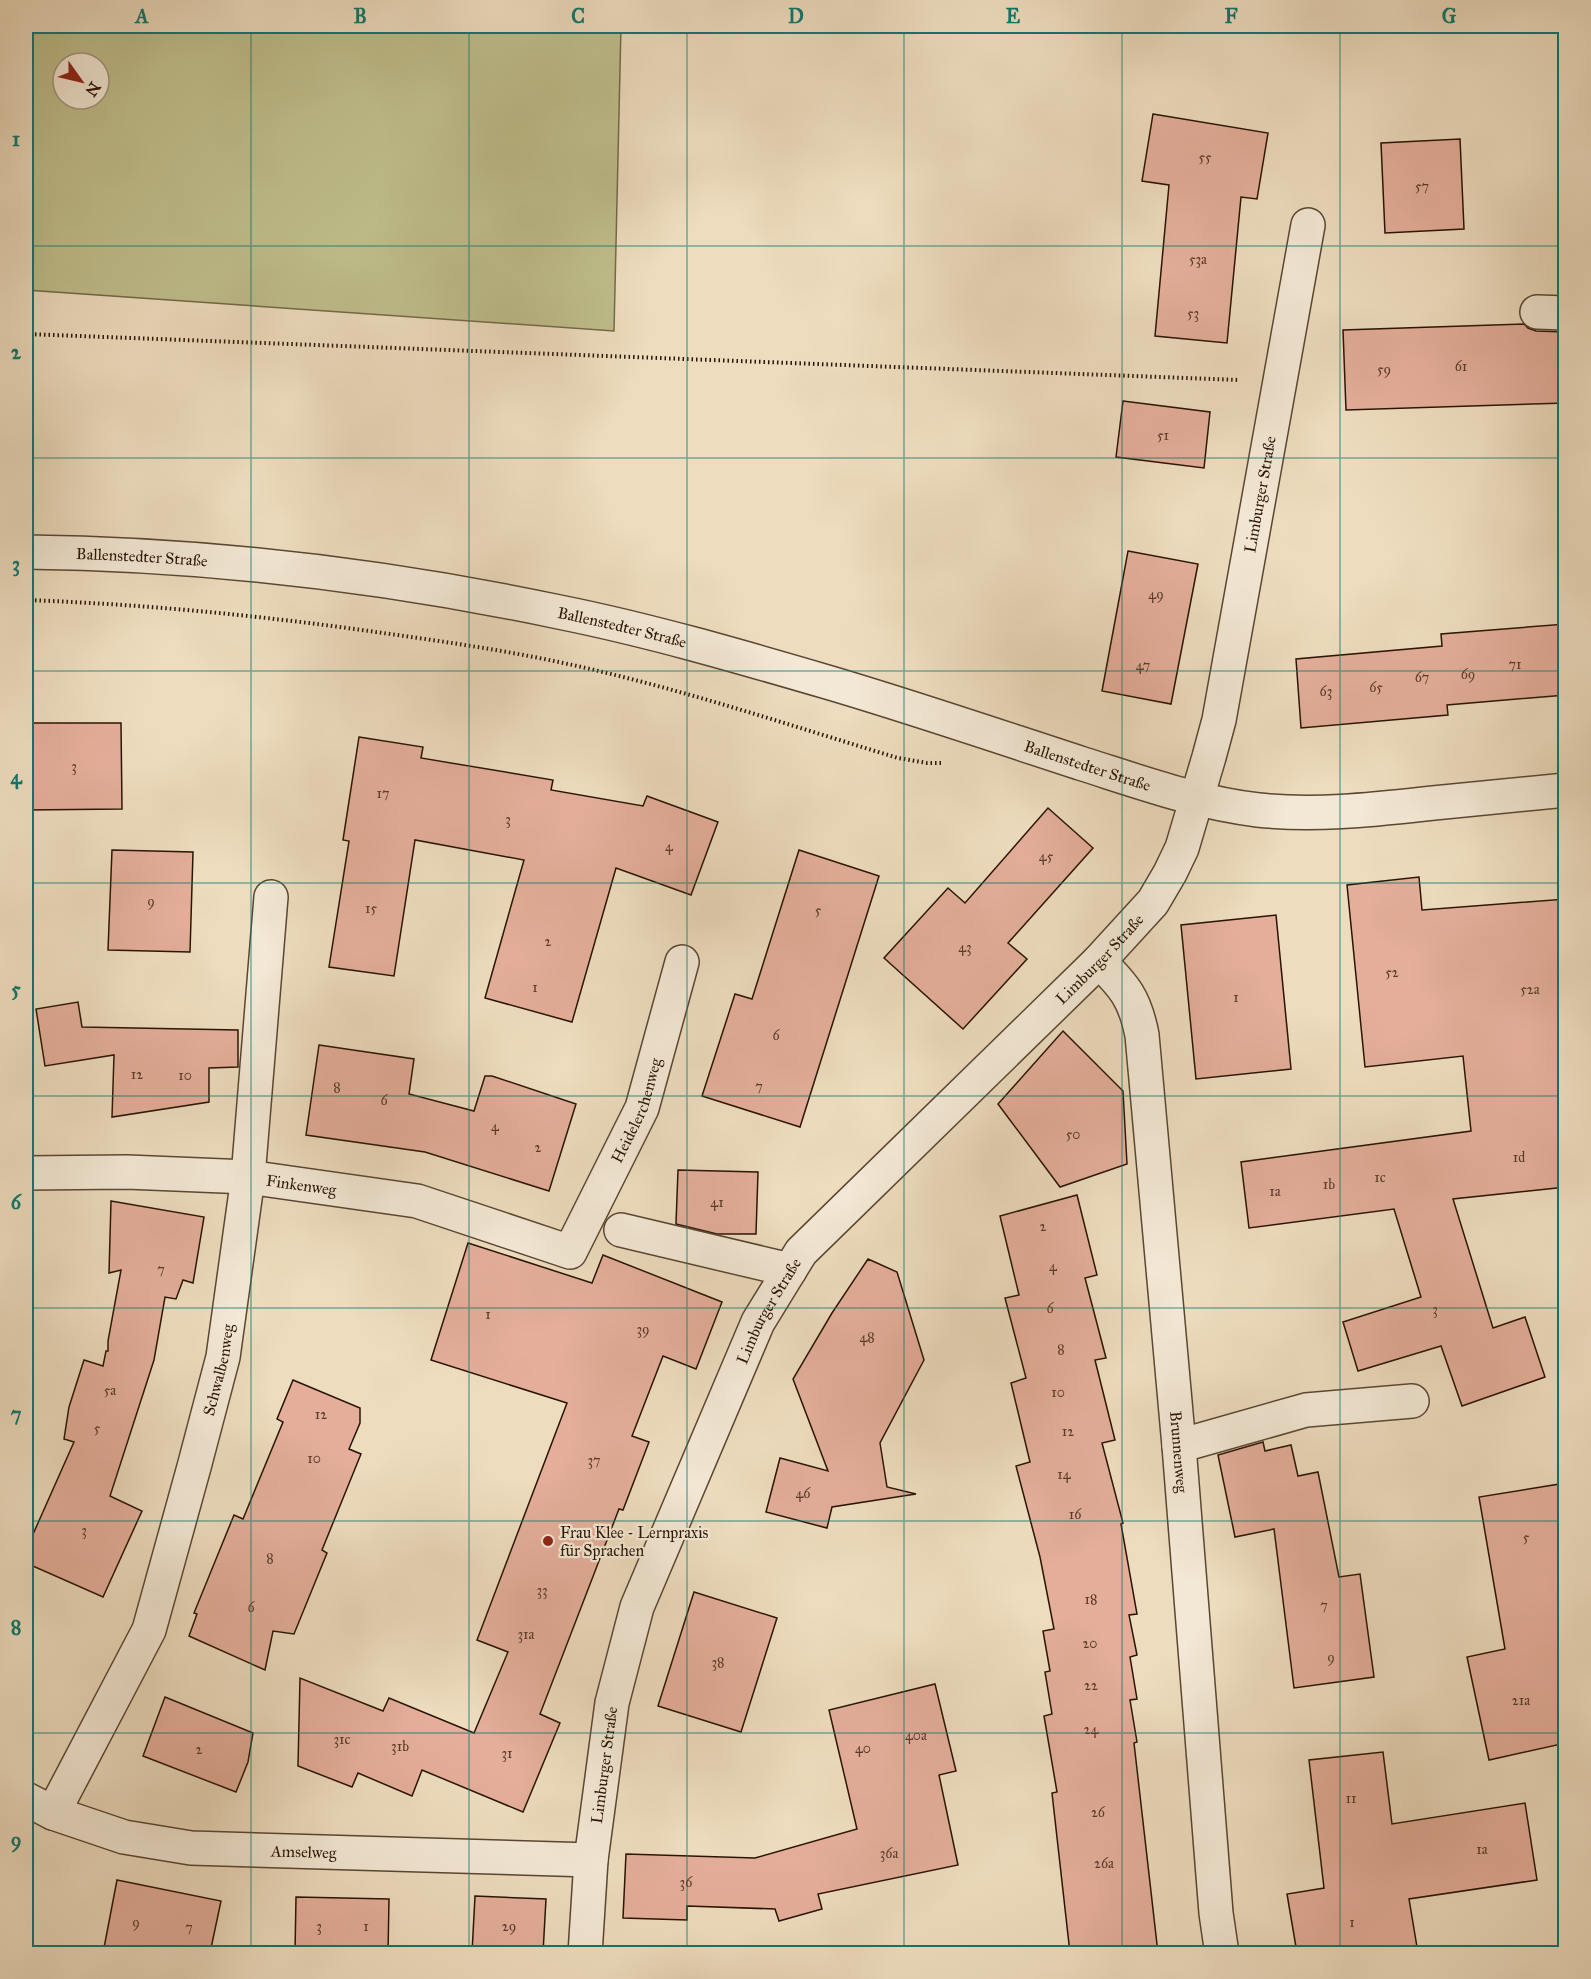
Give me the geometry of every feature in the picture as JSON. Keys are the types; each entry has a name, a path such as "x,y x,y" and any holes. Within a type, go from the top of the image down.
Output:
{"street":[{"name":"Limburger Straße","path":"585,1953 591,1860 612,1703 638,1607 759,1322 801,1252 1099,962 1153,902 1182,848 1219,720 1308,225"},
{"name":"Ballenstedter Straße","path":"26,552 221,560 353,576 560,612 669,638 830,683 1155,787 1198,798"},
{"path":"1198,798 1262,810 1348,811 1566,790"},
{"name":"Schwalbenweg","path":"39,1806 148,1630 223,1356 248,1177 271,897"},
{"name":"Heidelerchenweg","path":"570,1252 642,1108 682,962"},
{"name":"Brunnenweg","path":"1099,962 1120,982 1131,997 1142,1035 1179,1446 1215,1901 1222,1953"},
{"name":"Finkenweg","path":"26,1173 127,1172 248,1177 417,1201 570,1252"},
{"path":"621,1230 790,1270"},
{"path":"1179,1446 1306,1410 1412,1401"},
{"name":"Amselweg","path":"39,1806 124,1837 191,1848 591,1860"}],"path":[{"path":"26,334 1280,381"},
{"path":"26,600 97,602 309,623 434,640 540,658 665,688 898,758 927,763 946,762"}],"shaded area":[{"path":"26,26 621,26 614,331 26,290"}],"building":[{"path":"1153,114 1268,133 1257,199 1241,197 1227,343 1155,336 1169,185 1142,181"},
{"path":"1460,139 1464,229 1385,233 1381,143"},
{"path":"1524,324 1536,331 1566,332 1566,403 1346,410 1343,330"},
{"path":"1123,401 1210,412 1204,468 1116,457"},
{"path":"1128,551 1198,564 1171,704 1102,691"},
{"path":"1566,624 1566,695 1447,705 1448,715 1301,728 1296,659 1442,646 1441,634"},
{"path":"26,723 121,723 122,809 26,810"},
{"path":"359,737 423,747 421,758 553,780 551,790 643,806 647,796 718,822 691,895 616,868 572,1022 485,998 524,860 415,840 394,976 329,967 349,841 343,840"},
{"path":"1048,808 1093,848 1008,943 1027,959 963,1029 884,958 948,888 965,903"},
{"path":"112,850 193,852 190,952 108,950"},
{"path":"799,850 879,876 800,1127 702,1096 735,994 752,999"},
{"path":"1419,877 1422,910 1566,899 1566,1073 1560,1073 1566,1127 1566,1187 1453,1199 1493,1328 1525,1317 1545,1377 1462,1406 1441,1346 1358,1371 1343,1322 1421,1297 1394,1209 1249,1228 1241,1162 1471,1131 1463,1056 1365,1067 1347,885"},
{"path":"1276,915 1291,1069 1196,1079 1181,925"},
{"path":"78,1002 82,1027 238,1030 238,1067 209,1068 209,1102 112,1117 114,1055 45,1066 36,1009"},
{"path":"1063,1031 1123,1091 1127,1164 1060,1187 998,1104"},
{"path":"319,1045 414,1059 409,1094 474,1111 485,1076 492,1076 576,1104 549,1191 425,1152 306,1135"},
{"path":"678,1170 758,1172 756,1234 717,1234 676,1224"},
{"path":"1077,1195 1097,1275 1085,1278 1106,1358 1095,1360 1115,1440 1102,1443 1123,1523 1121,1524 1137,1614 1129,1615 1137,1655 1130,1657 1137,1699 1130,1700 1137,1742 1134,1743 1158,1953 1070,1953 1052,1793 1057,1792 1044,1716 1052,1714 1045,1672 1050,1671 1043,1631 1054,1629 1040,1557 1016,1466 1030,1462 1011,1383 1026,1378 1005,1298 1019,1295 1000,1216"},
{"path":"111,1201 204,1217 193,1283 183,1280 176,1299 165,1297 154,1360 110,1496 142,1511 103,1597 26,1563 26,1550 74,1442 64,1439 69,1407 84,1360 103,1366 106,1351 108,1351 121,1270 109,1273"},
{"path":"468,1243 592,1283 603,1255 722,1302 696,1369 663,1356 632,1436 649,1442 623,1510 619,1509 540,1714 560,1723 523,1812 422,1770 412,1796 358,1773 352,1787 298,1766 300,1678 383,1711 389,1698 474,1733 508,1652 477,1640 567,1403 431,1360"},
{"path":"868,1259 897,1272 924,1360 880,1443 887,1487 916,1494 832,1507 827,1528 766,1512 780,1458 828,1471 793,1379 832,1313"},
{"path":"293,1380 360,1408 360,1423 349,1449 361,1454 322,1550 327,1553 294,1634 273,1631 265,1670 189,1636 197,1614 194,1613 234,1515 243,1519 283,1422 277,1419"},
{"path":"1263,1442 1265,1451 1291,1445 1298,1476 1318,1472 1339,1577 1360,1574 1374,1677 1294,1688 1274,1529 1235,1537 1218,1455"},
{"path":"1566,1483 1566,1743 1489,1760 1467,1657 1505,1649 1479,1497"},
{"path":"694,1592 777,1618 741,1732 658,1706"},
{"path":"935,1684 956,1771 939,1775 958,1865 818,1894 822,1909 779,1921 775,1909 687,1906 687,1920 623,1918 626,1854 755,1858 857,1829 829,1710"},
{"path":"165,1697 253,1733 248,1762 236,1792 143,1756"},
{"path":"1383,1752 1392,1824 1525,1803 1537,1880 1409,1899 1418,1953 1297,1953 1287,1894 1324,1888 1309,1760"},
{"path":"117,1880 221,1901 210,1953 103,1953"},
{"path":"475,1896 546,1899 543,1953 472,1953"},
{"path":"296,1897 389,1899 388,1953 295,1953"}],"place":[{"name":"Frau Klee - Lernpraxis für Sprachen","path":"548,1541"}]}
